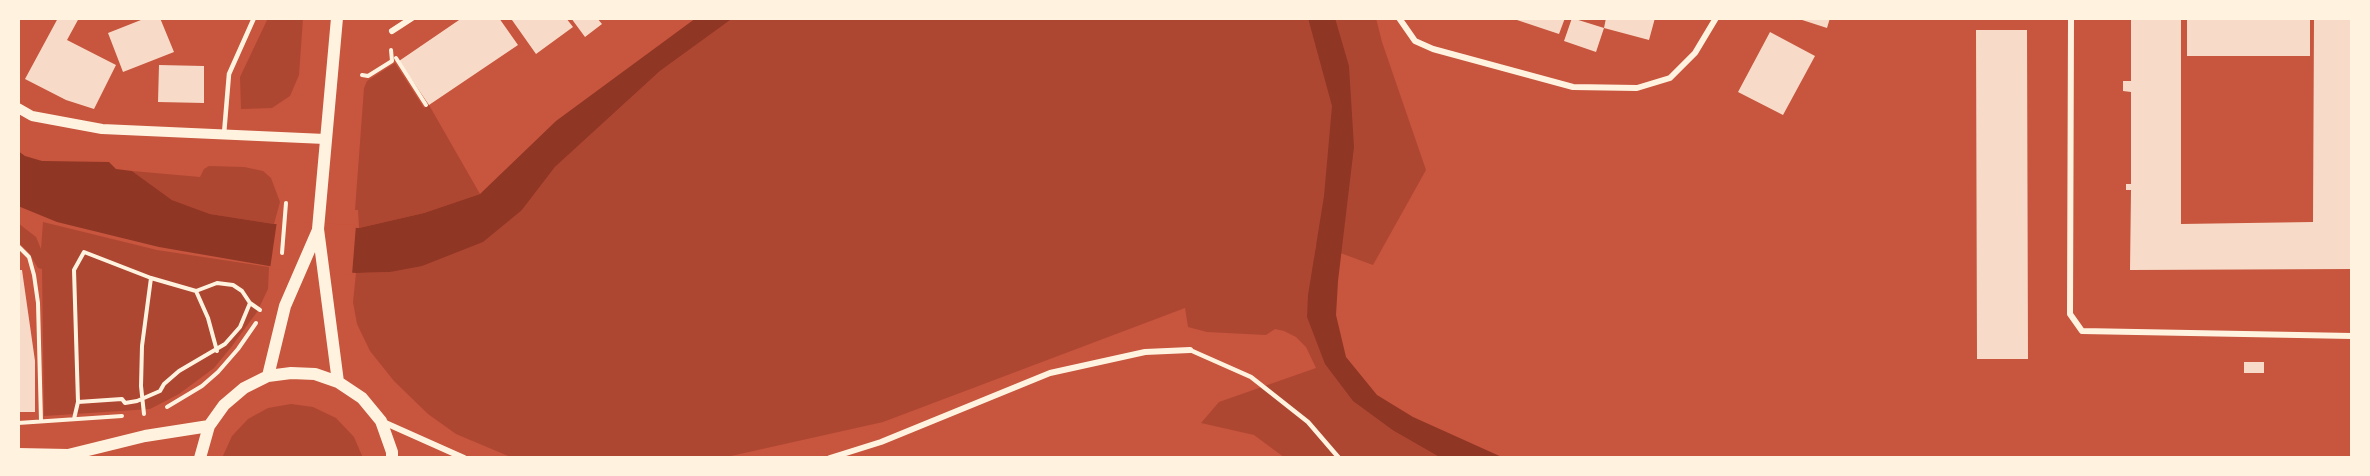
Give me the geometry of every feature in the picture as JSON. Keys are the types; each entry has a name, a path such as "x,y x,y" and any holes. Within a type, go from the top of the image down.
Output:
{"main road":[{"path":"337,18 318,229 338,381"},
{"path":"268,376 291,291 318,229"},
{"path":"200,458 209,426 224,405 244,388 268,376 291,373 315,374 338,381 362,398 381,421 392,458"},
{"path":"18,454 72,456 145,436 209,426"}],"street":[{"path":"392,31 412,18"},
{"path":"1399,18 1415,41 1433,49 1573,87 1637,88 1670,78 1695,53 1716,18"},
{"path":"2071,18 2070,314 2082,331 2352,336"},
{"path":"18,108 32,116 102,129 325,139"},
{"path":"830,458 881,442 1050,374 1145,352 1190,350"},
{"path":"381,421 464,458"}],"lane":[{"path":"224,134 229,74 254,18"},
{"path":"1190,350 1251,377 1308,422 1339,458"}],"path":[{"path":"362,75 368,76 392,61 393,58 426,105"},
{"path":"281,257 286,203"},
{"path":"18,246 29,257 37,294 41,421"},
{"path":"74,419 78,402 74,270 84,252 151,278 196,291 218,283 233,285 263,313"},
{"path":"144,414 141,386 142,346 151,278"},
{"path":"196,291 208,318 217,351"},
{"path":"78,402 122,399 126,403 160,391 164,384 179,371 217,351 240,327 250,303"},
{"path":"161,410 201,386 218,372 238,349 258,320"},
{"path":"18,423 154,412"}],"shaded area":[{"path":"268,18 303,18 299,75 290,96 272,108 241,109 240,77"},
{"path":"696,18 733,18 660,71 555,167 522,210 483,242 422,266 390,272 356,273 269,266 159,247 57,222 18,206 18,151 25,156 42,161 109,162 116,169 132,171 172,200 210,214 274,224 359,228 424,213 480,194 556,121"},
{"path":"733,18 1376,18 1426,170 1373,265 1316,244 1307,317 1394,431 1441,458 1285,458 1254,435 1201,423 1219,402 1316,368 1306,347 1296,337 1284,331 1275,329 1266,335 1207,332 1188,327 1185,308 883,422 722,458 513,458 456,434 428,414 394,381 370,351 357,324 353,302 356,273 390,272 522,210 555,167 660,71"},
{"path":"1308,18 1335,18 1349,66 1354,147 1336,315 1346,357 1377,395 1413,417 1504,458 1441,458 1394,431 1353,401 1325,364 1307,317 1308,295 1324,196 1332,106"},
{"path":"395,63 424,108 429,105 480,194 424,213 359,228 358,210 355,210 364,88 367,81"},
{"path":"209,166 244,167 263,171 271,178 280,202 274,224 210,214 172,200 132,171 200,177 204,169"},
{"path":"43,222 157,250 269,267 268,289 257,312 214,368 179,394 150,409 44,416 42,269 38,268 29,253 18,242 18,223 36,237 41,249"},
{"path":"291,404 313,407 336,418 354,437 363,458 222,458 232,436 248,419 268,408"}],"pier":[{"path":"277,221 356,225 352,275 270,269"}],"building":[{"path":"58,18 79,18 67,40 116,65 94,109 66,100 25,79"},
{"path":"146,18 160,18 174,52 123,72 108,33"},
{"path":"462,18 499,18 518,45 429,105 399,61"},
{"path":"515,18 566,18 573,27 536,54 512,20"},
{"path":"571,18 597,18 602,24 585,37"},
{"path":"1511,18 1565,18 1559,34"},
{"path":"1572,18 1604,28 1596,52 1564,41"},
{"path":"1606,18 1655,18 1649,40 1604,28"},
{"path":"1796,18 1830,18 1827,28"},
{"path":"2131,18 2181,18 2181,224 2313,222 2314,18 2352,18 2352,269 2130,270 2131,190 2126,190 2126,184 2131,184 2131,92 2123,91 2123,81 2131,81"},
{"path":"2187,18 2310,18 2310,56 2187,56"},
{"path":"1976,30 2027,30 2028,359 1977,359"},
{"path":"1770,32 1815,56 1783,115 1738,92"},
{"path":"159,65 204,66 204,103 158,102"},
{"path":"18,270 22,270 35,361 35,412 18,412"},
{"path":"2244,362 2264,362 2264,373 2244,373"}]}
